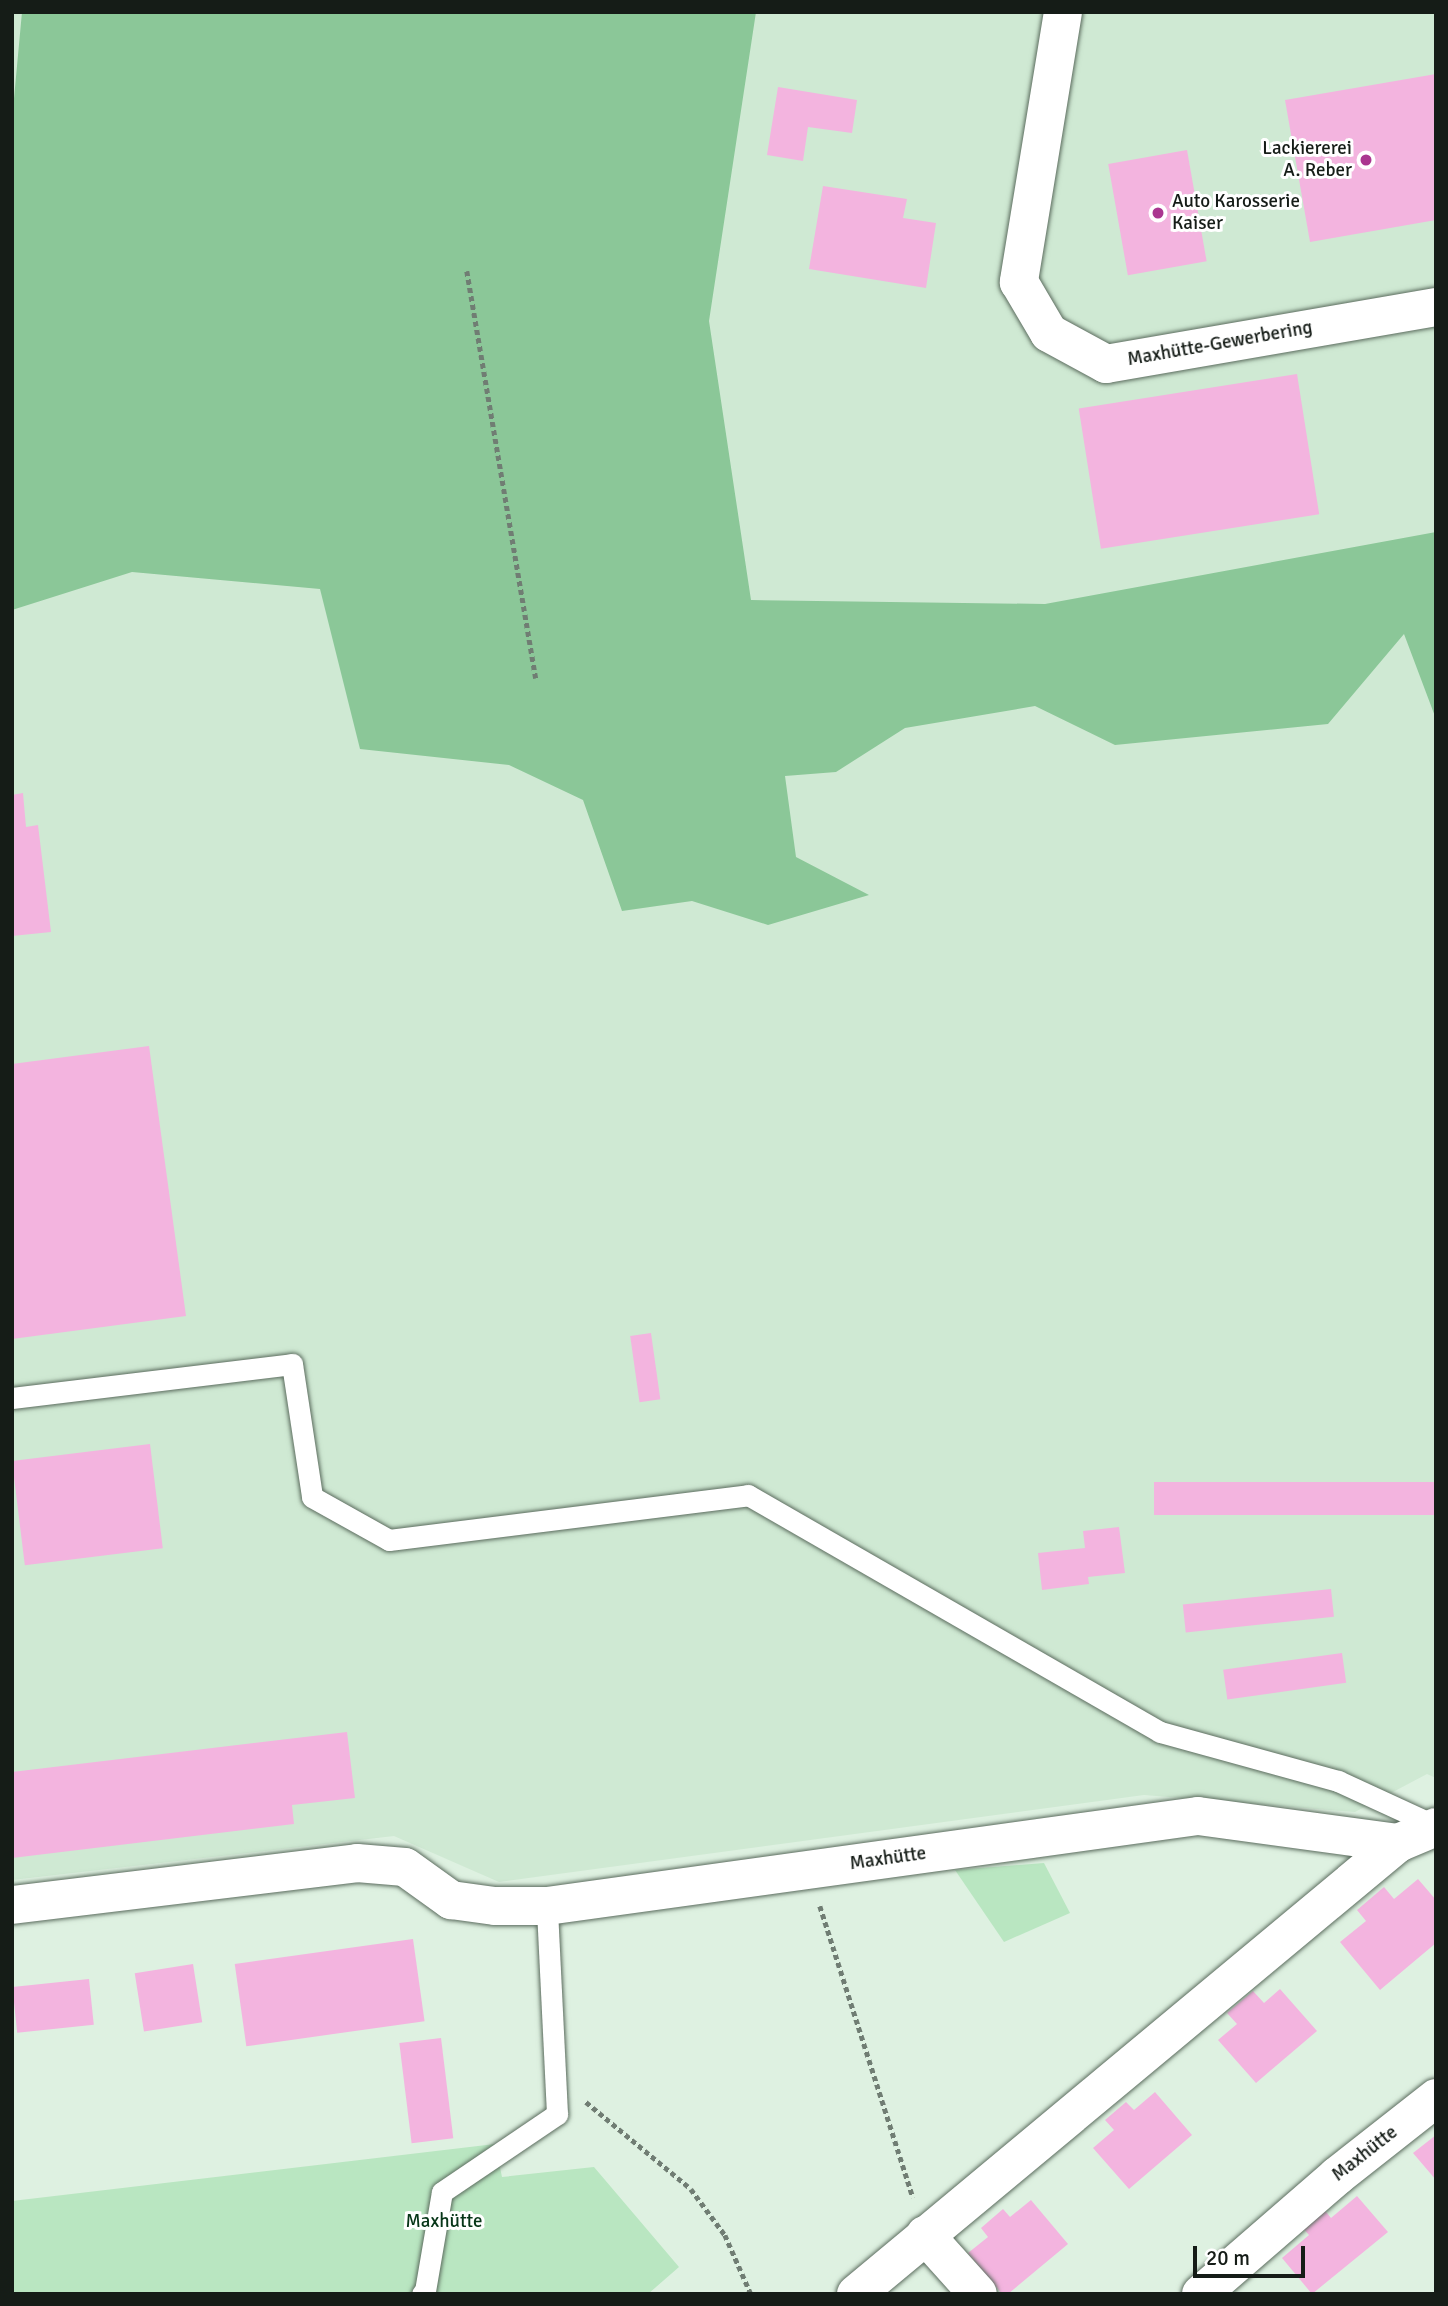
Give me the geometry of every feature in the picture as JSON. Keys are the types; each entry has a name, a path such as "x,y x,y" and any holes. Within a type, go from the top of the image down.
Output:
{"street":[{"name":"Maxhütte-Gewerbering","path":"1063,12 1019,282 1049,333 1106,364 1436,307"},
{"name":"Maxhütte","path":"12,1905 357,1863 405,1867 451,1900 495,1906 547,1906 1198,1816 1398,1843"},
{"path":"856,2294 1398,1843 1436,1826"},
{"name":"Maxhütte","path":"1201,2294 1337,2176 1436,2098"},
{"path":"925,2235 978,2294"}],"lane":[{"path":"12,1398 292,1364 313,1497 389,1540 748,1495 1160,1732 1338,1781 1436,1826"},
{"path":"422,2294 425,2291 442,2192 557,2114 547,1906"}],"path":[{"path":"467,271 536,678"},
{"path":"808,1870 925,2235"},
{"path":"555,2078 691,2189 725,2235 751,2294"}],"shaded area":[{"path":"12,12 1436,12 1436,1778 1427,1774 1355,1812 1144,1795 499,1882 394,1836 12,1880"}],"green space":[{"path":"22,12 756,12 709,321 751,600 1045,604 1436,532 1436,719 1404,634 1328,724 1115,745 1035,706 905,728 836,772 785,776 796,857 869,895 768,925 692,901 622,911 583,800 509,765 360,749 320,589 132,572 12,610 12,120"},
{"path":"1044,1863 1070,1913 1004,1942 955,1870"},
{"name":"Maxhütte","path":"495,2144 502,2177 594,2167 679,2267 648,2294 12,2294 12,2201"}],"building":[{"name":"Lackiererei A. Reber","path":"1436,74 1436,220 1310,242 1285,100"},
{"path":"778,87 857,100 852,133 808,127 803,161 767,155"},
{"name":"Auto Karosserie Kaiser","path":"1187,150 1207,261 1128,275 1108,164"},
{"path":"823,186 907,199 903,218 936,223 926,288 809,269"},
{"path":"1297,374 1319,514 1101,549 1079,409"},
{"path":"23,793 26,827 38,825 51,932 12,936 12,795"},
{"path":"149,1046 186,1316 12,1339 12,1064"},
{"path":"651,1333 660,1399 640,1402 630,1336"},
{"path":"150,1444 163,1548 25,1565 12,1461"},
{"path":"1154,1482 1436,1482 1436,1515 1154,1515"},
{"path":"1119,1527 1125,1573 1088,1577 1089,1584 1042,1590 1038,1553 1085,1548 1083,1531"},
{"path":"1331,1589 1334,1617 1186,1632 1183,1605"},
{"path":"1342,1653 1346,1683 1227,1699 1223,1670"},
{"path":"347,1732 355,1798 292,1805 294,1824 12,1858 12,1772"},
{"path":"1418,1879 1436,1900 1436,1943 1380,1990 1340,1942 1366,1921 1357,1910 1384,1887 1394,1899"},
{"path":"413,1939 425,2021 246,2046 235,1964"},
{"path":"193,1964 202,2022 144,2032 135,1973"},
{"path":"89,1979 94,2025 17,2033 12,1987"},
{"path":"1280,1989 1317,2031 1256,2083 1218,2040 1237,2024 1227,2013 1253,1991 1264,2003"},
{"path":"441,2038 453,2138 412,2143 399,2043"},
{"path":"1155,2092 1192,2135 1129,2189 1093,2148 1114,2130 1105,2120 1126,2102 1134,2110"},
{"path":"1436,2135 1436,2180 1413,2153"},
{"path":"1357,2196 1388,2232 1312,2294 1282,2258 1309,2235 1300,2225 1322,2207 1331,2218"},
{"path":"1031,2200 1068,2244 1008,2294 1002,2294 968,2253 988,2237 981,2228 1003,2209 1010,2217"}],"place":[{"name":"Lackiererei A. Reber","path":"1366,160"},
{"name":"Auto Karosserie Kaiser","path":"1158,213"}]}
